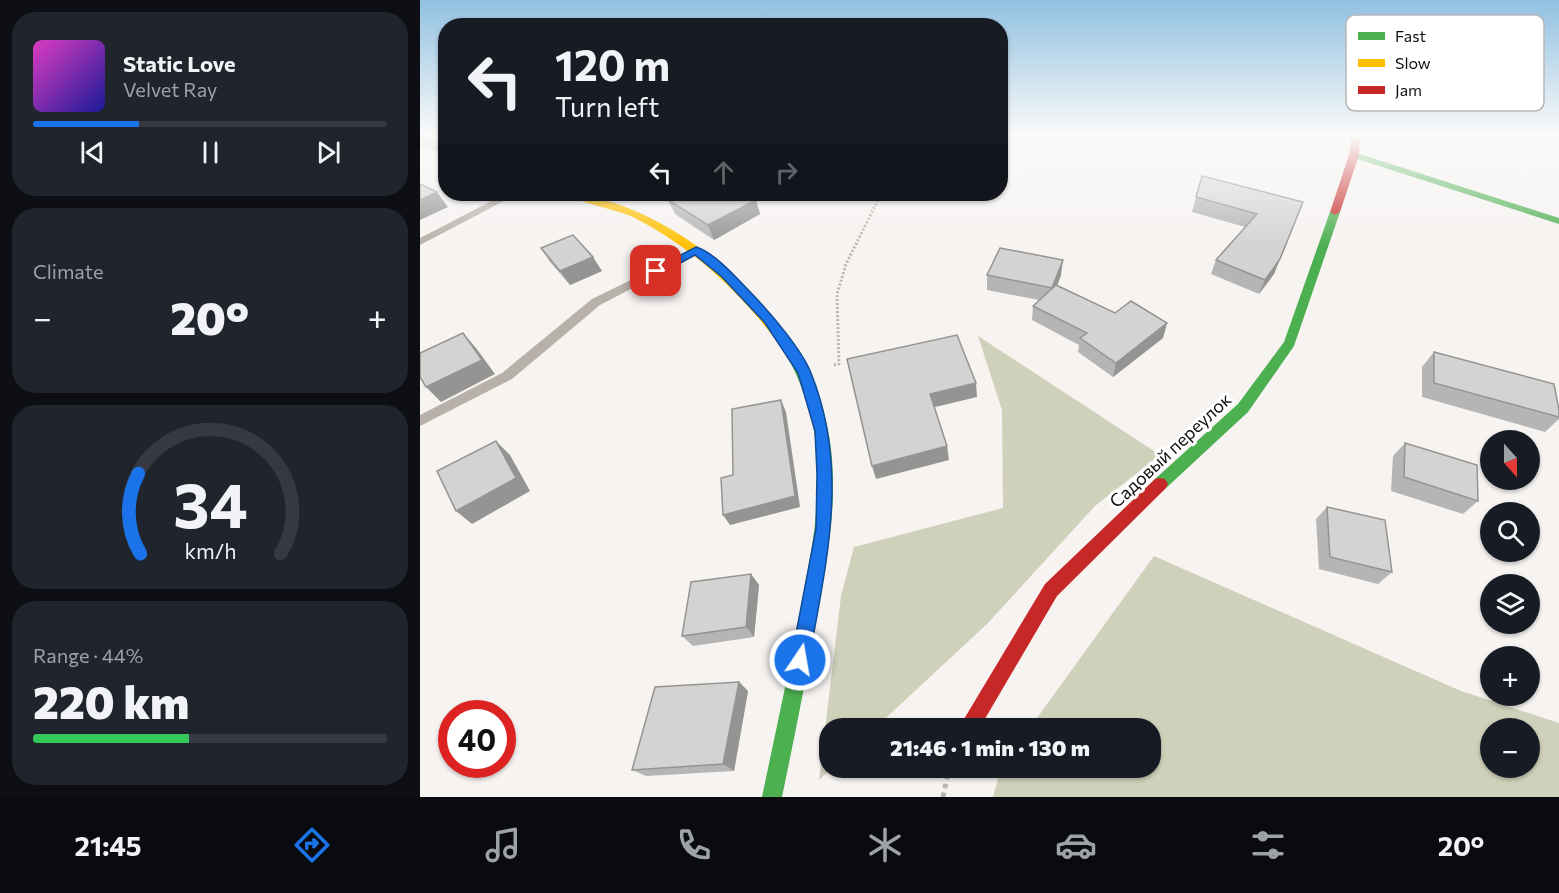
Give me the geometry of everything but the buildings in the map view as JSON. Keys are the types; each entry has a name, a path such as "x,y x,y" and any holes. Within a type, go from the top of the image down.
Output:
{"street":[{"name":"Садовый переулок","path":"975,718 1051,590 1134,508 1243,408 1290,343 1348,172"},
{"path":"1407,172 1559,221"},
{"path":"595,201 633,213 688,243 726,275 770,320 804,372 822,431 825,474 824,529 805,638 772,797"}],"lane":[{"path":"420,242 499,201"},
{"path":"420,421 507,376 596,302 696,251"}],"path":[{"path":"839,364 837,294 846,264 878,201"},
{"path":"943,797 947,778"}],"green space":[{"path":"978,336 1160,455 1095,506 987,624 886,718 826,718 841,596 854,547 1003,508 1002,410"},
{"path":"1154,556 1461,691 1480,697 1480,706 1507,706 1559,723 1559,797 993,797 998,778 1161,778 1161,718 1037,718"}],"traffic: fast":[{"path":"1407,172 1559,221"},
{"path":"1160,484 1243,408 1290,343 1335,212"},
{"path":"772,797 813,589 823,518 825,483 824,448 818,414 807,382 790,350"}],"traffic: slow":[{"path":"598,201 634,214 680,239 701,254 758,308 790,350"}],"traffic: jam":[{"path":"1335,212 1348,172"},
{"path":"975,718 1051,590 1160,484"}],"route":[{"path":"656,271 696,251 726,275 770,320 804,372 822,431 825,474 824,529 800,660"}]}
